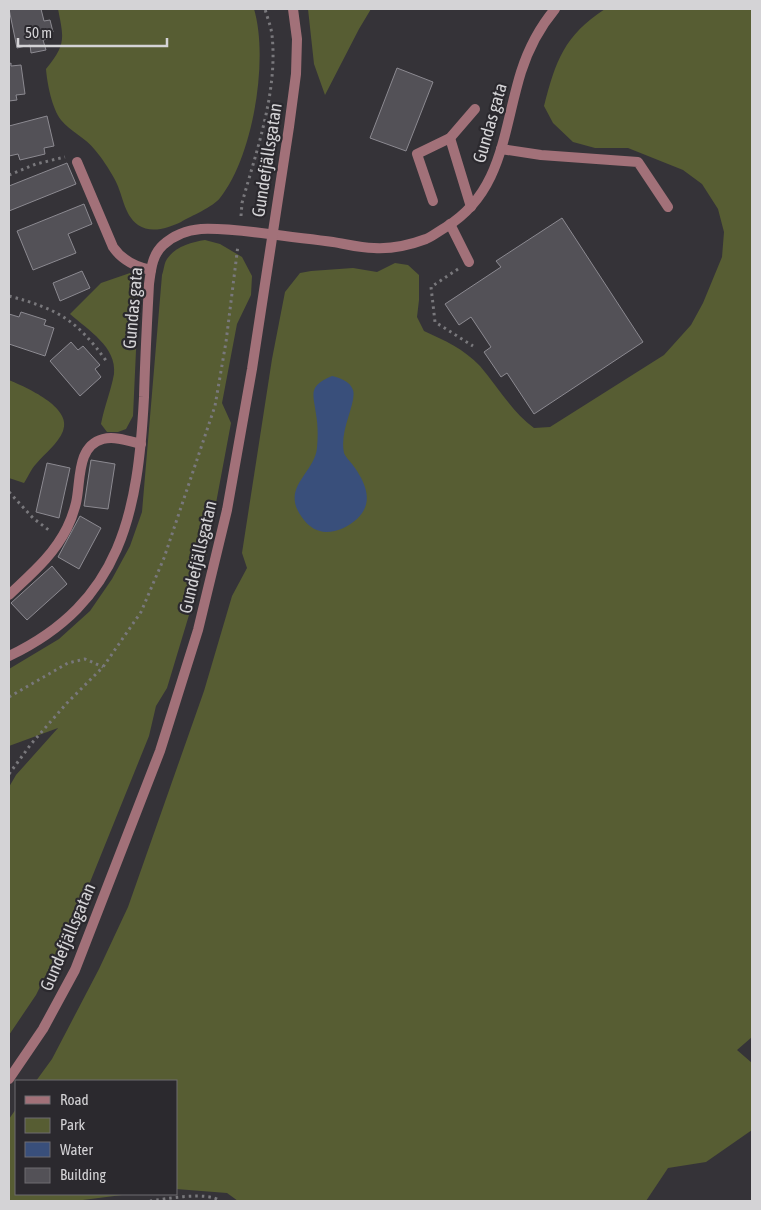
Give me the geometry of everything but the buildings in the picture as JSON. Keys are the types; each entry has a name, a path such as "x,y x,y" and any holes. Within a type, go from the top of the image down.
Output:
{"street":[{"name":"Gundefjällsgatan","path":"9,1079 42,1030 75,970 160,750 198,630 227,510 252,370 296,74 297,39 293,9"},
{"name":"Gundas gata","path":"9,656 55,629 78,608 100,582 115,552 128,519 136,484 141,444 151,270 156,254 162,246 185,232 200,229 239,230 374,248 401,246 428,238 450,224 471,207 489,182 500,157 522,71 534,41 555,9"},
{"path":"433,201 417,154 450,138 475,109"},
{"path":"450,138 471,207"},
{"path":"501,149 542,155 638,162 668,206"},
{"path":"77,162 113,247 119,256 140,268 151,270"},
{"path":"450,224 469,262"},
{"path":"9,595 54,550 68,526 76,502 83,458 88,450 96,442 103,439 115,438 141,444"}],"path":[{"path":"9,774 36,738 103,667 141,612 164,558 215,406 237,263 242,203 264,119 272,77 272,34 264,9"},
{"path":"9,174 62,157 77,162"},
{"path":"469,262 431,287 435,322 474,346"},
{"path":"9,296 41,306 64,316 94,343 107,362"},
{"path":"9,492 45,528 62,536"},
{"path":"9,697 68,663 85,659 103,667"},
{"path":"150,1201 201,1197 216,1198 220,1201"}],"green space":[{"path":"58,9 254,9 260,54 255,107 241,158 232,180 217,201 181,222 165,228 154,230 143,228 133,220 126,209 117,184 98,153 61,120 53,103 46,69 57,53 62,41"},
{"path":"308,9 371,9 325,95 314,64"},
{"path":"605,9 752,9 752,1037 737,1050 752,1063 752,1130 706,1162 668,1168 646,1201 238,1201 227,1193 178,1189 178,1080 37,1080 52,1059 99,969 128,907 204,691 232,596 247,568 242,553 272,359 285,292 300,273 353,268 377,272 395,263 408,265 419,275 417,317 424,331 453,346 474,360 526,422 534,428 550,427 664,355 691,325 703,303 722,257 724,232 718,209 702,184 683,170 628,148 595,148 573,142 553,123 544,106 553,75 571,39 591,19"},
{"path":"205,240 220,244 242,257 252,276 251,295 237,324 222,403 231,423 205,562 167,688 156,706 149,736 82,902 36,995 9,1035 9,787 16,775 58,728 9,746 9,669 59,639 90,611 112,579 130,546 142,512 162,275 166,261 174,251 189,244"},
{"path":"130,273 136,277 139,285 133,416 126,429 118,432 107,432 101,424 113,380 114,364 111,355 100,340 70,314 101,283"},
{"path":"9,380 46,399 55,406 64,422 63,431 58,440 34,466 24,483 9,478"},
{"path":"15,1110 15,1195 122,1195 75,1201 9,1201 9,1119"}],"water":[{"path":"332,376 347,382 353,390 353,402 344,435 344,453 362,480 367,500 362,513 354,522 339,530 323,532 306,523 297,509 295,499 296,490 315,458 317,448 318,435 314,391 319,383"}]}
